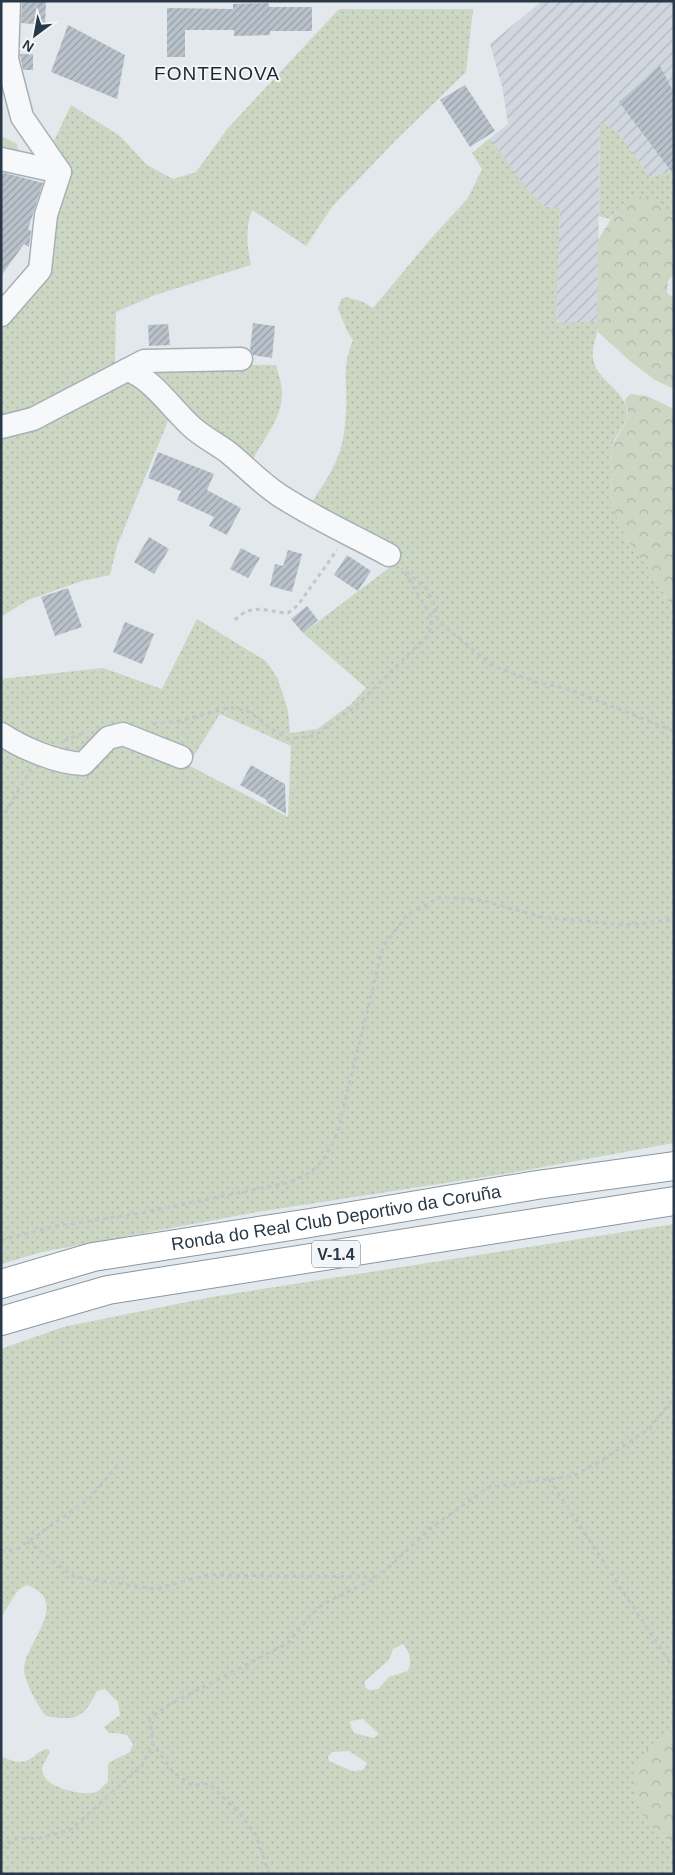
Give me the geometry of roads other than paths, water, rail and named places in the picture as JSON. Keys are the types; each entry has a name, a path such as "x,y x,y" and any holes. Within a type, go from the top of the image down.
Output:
{"highway":[{"name":"Ronda do Real Club Deportivo da Coruña","path":"1,1284 93,1257 537,1185 674,1166"},
{"name":"Ronda do Real Club Deportivo da Coruña","path":"1,1321 108,1290 674,1201"}],"street":[{"path":"9,1 7,59 22,117 60,172"},
{"path":"1,159 60,172"},
{"path":"1,315 40,270 46,215 60,172"},
{"path":"1,427 33,419 144,360 242,359"},
{"path":"127,370 137,373 149,382 194,429 230,454 262,482 306,511 348,532 396,562"},
{"path":"1,734 68,764 83,764 108,738 123,734 181,757"}],"district":[{"name":"FONTENOVA","path":"217,73"}]}
